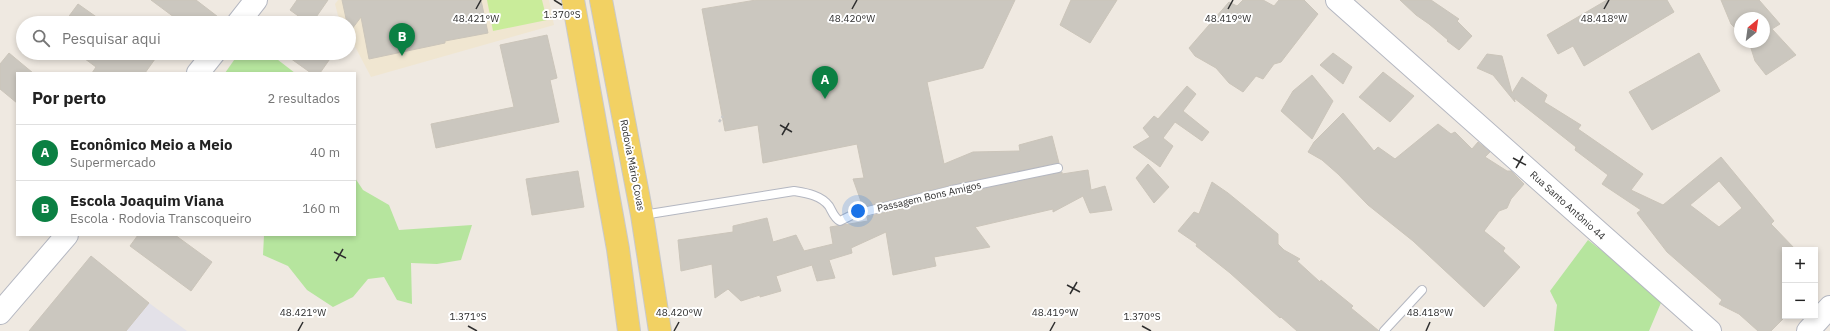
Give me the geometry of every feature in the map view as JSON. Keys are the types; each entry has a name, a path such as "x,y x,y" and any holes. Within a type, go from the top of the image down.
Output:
{"main road":[{"path":"573,0 618,249 629,331"},
{"name":"Rodovia Mário Covas","path":"601,0 642,215 660,331"}],"street":[{"path":"243,16 256,0"},
{"name":"Rua Santo Antônio 44","path":"1337,0 1710,331"},
{"path":"199,72 208,60"},
{"path":"0,313 66,236"},
{"path":"1808,331 1830,307"}],"lane":[{"name":"Passagem Bons Amigos","path":"642,215 794,192 810,194 820,198 827,204 840,221 852,215 945,192 1058,168"},
{"path":"1384,331 1422,290"}],"path":[{"path":"719,122 723,116"}],"shaded area":[{"path":"338,0 549,0 554,25 371,77 356,48 356,16 338,16 335,4"},
{"path":"91,256 149,303 187,331 29,331"}],"green space":[{"path":"487,0 542,0 547,20 493,31"},
{"path":"234,60 278,60 294,72 226,72"},
{"path":"356,180 363,190 389,205 399,230 472,225 461,260 437,264 411,263 412,304 397,300 384,277 368,279 353,297 333,307 307,290 288,266 263,255 264,236 356,236"},
{"path":"1588,240 1663,298 1649,331 1554,331 1557,305 1550,291"}],"building":[{"path":"151,0 196,0 217,16 173,16"},
{"path":"297,0 328,0 317,16 298,16 290,10"},
{"path":"342,0 481,0 488,33 445,41 445,43 369,59 361,17 356,24 356,16 345,16"},
{"path":"756,0 1015,0 983,68 927,82 944,164 973,152 1020,151 1019,145 1052,136 1059,163 951,185 863,207 853,179 864,178 857,144 763,163 758,125 725,131 702,9"},
{"path":"1071,0 1117,0 1090,43 1060,25"},
{"path":"1243,0 1263,0 1274,6 1279,0 1304,0 1318,14 1281,62 1274,64 1263,79 1256,76 1243,92 1229,83 1216,68 1195,56 1189,48 1229,2 1237,6"},
{"path":"1400,0 1431,0 1459,19 1457,21 1472,36 1459,50"},
{"path":"1607,0 1667,0 1674,12 1584,66 1573,46 1558,54 1547,35"},
{"path":"1721,0 1759,0 1770,12 1734,12 1734,27 1731,24"},
{"path":"78,4 95,16 69,16"},
{"path":"1770,13 1780,24 1772,29 1796,55 1766,75 1755,61 1751,48 1770,48"},
{"path":"547,35 557,78 550,80 559,122 436,148 431,124 514,107 500,45"},
{"path":"9,53 32,72 16,72 16,102 0,89 0,64"},
{"path":"1333,53 1352,67 1343,84 1320,65"},
{"path":"1699,53 1720,91 1652,130 1629,92"},
{"path":"1487,54 1502,56 1512,93 1522,77 1547,95 1544,102 1581,125 1578,129 1643,174 1631,190 1663,205 1721,157 1774,221 1771,224 1793,247 1782,247 1783,319 1771,331 1758,331 1739,314 1719,304 1722,300 1667,252 1637,213 1641,210 1602,184 1608,175 1575,150 1576,147 1514,98 1515,102 1493,75 1477,68","holes":["1719,181 1742,208 1719,227 1690,205"]},
{"path":"86,60 154,60 146,72 93,72 96,67"},
{"path":"293,60 329,60 321,72 310,72"},
{"path":"1383,72 1414,96 1390,122 1359,97"},
{"path":"1312,75 1333,101 1312,139 1281,111 1293,91"},
{"path":"1187,86 1196,94 1183,111 1209,132 1202,141 1175,122 1163,138 1173,146 1160,167 1133,147 1150,137 1143,128 1154,116 1158,119"},
{"path":"1343,113 1374,151 1378,147 1395,159 1438,124 1451,134 1455,132 1472,149 1478,142 1490,152 1485,157 1507,171 1511,171 1524,184 1511,199 1507,208 1499,211 1484,231 1505,248 1503,251 1520,267 1484,307 1413,241 1368,205 1338,174 1322,160 1308,152 1314,142"},
{"path":"1148,164 1169,187 1154,203 1136,178"},
{"path":"1088,170 1091,190 1105,186 1112,210 1090,213 1083,196 1053,212 1053,209 975,227 990,247 934,257 936,266 893,275 886,232 851,248 852,253 829,260 835,278 817,281 812,265 776,276 781,291 760,297 760,295 741,301 728,289 715,298 712,264 681,271 678,240 733,232 733,226 767,218 773,242 796,235 804,251 833,244 830,227 868,221 867,217 953,195 1062,172 1062,174"},
{"path":"578,171 584,207 532,215 526,179"},
{"path":"1212,182 1228,193 1278,234 1278,244 1284,250 1300,259 1297,261 1320,282 1321,280 1353,306 1351,308 1379,331 1297,331 1281,317 1280,318 1230,273 1196,246 1197,244 1178,231 1194,212 1199,214"},
{"path":"137,236 176,236 212,262 191,291 130,246"},
{"path":"91,256 149,303 126,331 29,331"}],"place":[{"name":"Escola Joaquim Viana","path":"402,56"},
{"name":"Econômico Meio a Meio","path":"825,99"}]}
